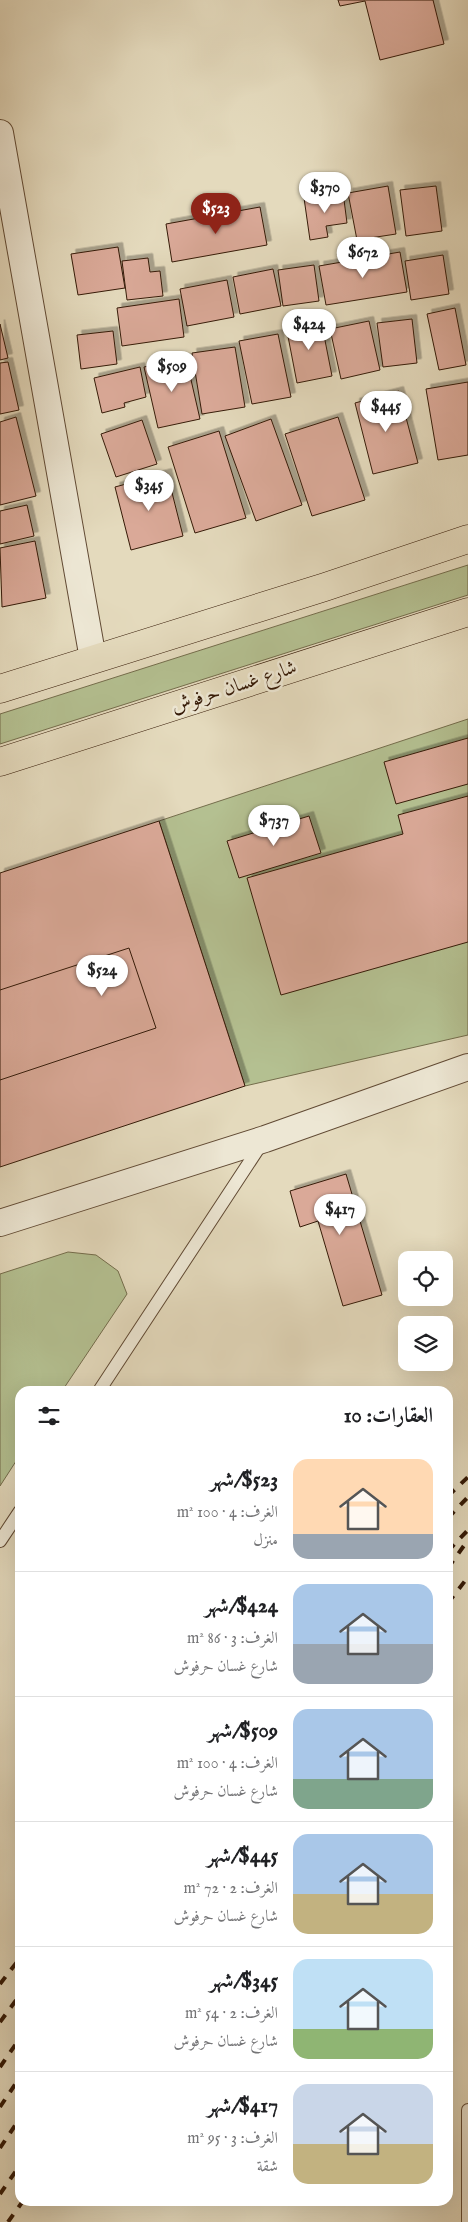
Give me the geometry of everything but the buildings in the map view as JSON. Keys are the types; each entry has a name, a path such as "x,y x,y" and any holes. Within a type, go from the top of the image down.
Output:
{"main road":[{"path":"0,689 325,587 468,539"},
{"name":"شارع غسان حرفوش","path":"0,762 468,612"}],"street":[{"path":"0,133 93,659"},
{"path":"0,1223 265,1139 468,1067"}],"lane":[{"path":"102,1386 265,1139"},
{"path":"0,1541 15,1518"},
{"path":"468,2110 468,2222"}],"green space":[{"path":"468,565 468,595 0,744 0,714"},
{"path":"468,719 468,1035 245,1086 159,821"},
{"path":"68,1252 96,1255 118,1271 127,1294 65,1386 15,1386 15,1463 0,1486 0,1274"}],"railway":[{"path":"453,1491 468,1477"},
{"path":"453,1513 468,1497"},
{"path":"453,1546 468,1530"},
{"path":"453,1561 468,1540"},
{"path":"453,1596 468,1577"},
{"path":"0,1984 15,1964"},
{"path":"0,2022 15,2002"},
{"path":"0,2067 15,2045"},
{"path":"0,2107 15,2084"},
{"path":"0,2148 15,2126"},
{"path":"0,2194 15,2172"},
{"path":"8,2222 19,2206"}]}
